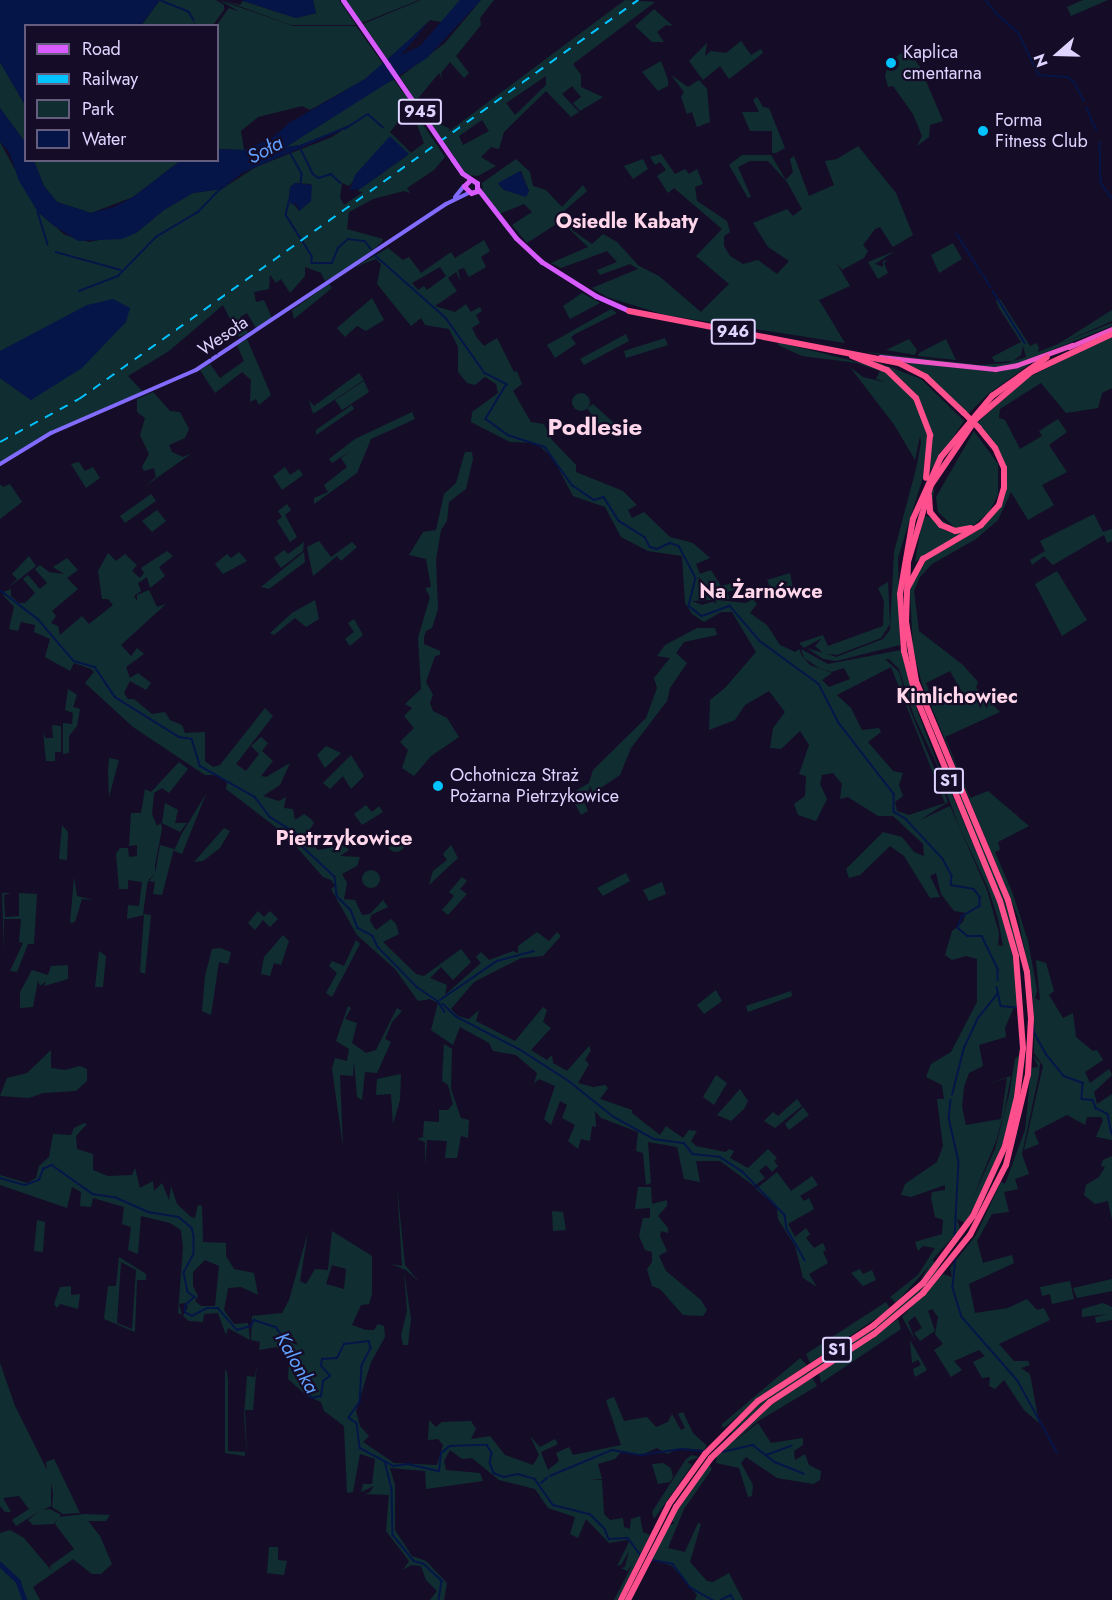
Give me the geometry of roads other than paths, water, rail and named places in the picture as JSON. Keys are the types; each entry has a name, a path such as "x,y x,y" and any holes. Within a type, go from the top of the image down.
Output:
{"highway":[{"name":"946","path":"629,311 852,356"},
{"name":"S1","path":"1021,964 1000,902 925,722 904,651 901,575 909,532 923,491 949,444 976,411 1007,383 1047,357 1112,329"},
{"name":"S1","path":"621,1600 664,1520 699,1466 730,1432 778,1396 893,1320 943,1264 967,1233 1005,1146 1026,1062 1021,964 1004,890 919,690 909,649 905,602 912,539 931,485 966,430 1007,389 1043,364 1112,334"},
{"name":"946","path":"789,342 875,356"},
{"path":"875,356 995,369 1017,365 1072,345"},
{"path":"852,356 907,369 930,384 963,414"},
{"path":"852,356 887,370 918,402 931,442 923,491"},
{"path":"875,356 926,377 978,429 1002,462 1001,498 985,522 923,559 910,578 905,602"},
{"path":"931,485 930,509 943,527 964,530 988,515 1000,492 1001,471 993,450 978,429"},
{"name":"S1","path":"628,1600 664,1520"}],"main road":[{"name":"945","path":"343,0 453,160 471,180"},
{"name":"945","path":"462,172 464,185"},
{"path":"471,180 476,181 478,189 470,193 464,185 471,180"},
{"name":"Wesoła","path":"446,204 464,185"},
{"name":"946","path":"478,189 492,209"},
{"name":"Wesoła","path":"0,464 51,433 196,370 446,204 470,193"},
{"name":"946","path":"470,193 492,209 550,268 629,311"}],"water":[{"path":"0,0 160,0 142,24 24,24 24,103 0,62"},
{"path":"241,0 313,0 316,13 296,18"},
{"name":"Soła","path":"460,0 481,0 427,58 286,147 300,145 349,125 347,128 242,173 222,189 193,193 164,210 136,233 122,239 78,241 53,225 38,212 19,181 9,152 0,142 0,108 24,141 24,162 34,162 44,186 57,202 91,213 114,207 133,197 179,162 219,162 219,149 244,150 271,139 289,123 365,79 429,22 401,55 420,46"},
{"path":"390,136 409,154 360,189 350,190 355,175"},
{"path":"520,171 529,191 526,197 504,190 498,183"},
{"path":"295,183 312,185 311,201 299,211 296,203 292,205 289,200 290,187"},
{"path":"113,299 130,308 126,322 82,368 31,400 0,378 0,351 87,305"}],"waterway":[{"path":"160,0 189,12 194,20"},
{"path":"986,0 996,13"},
{"path":"997,14 1018,32 1039,75 1068,77 1074,82"},
{"path":"1075,83 1084,101"},
{"path":"1087,108 1091,117"},
{"path":"345,129 368,114 383,127"},
{"path":"1091,119 1094,124"},
{"path":"1095,126 1097,130"},
{"path":"1100,142 1101,183 1112,198"},
{"path":"301,149 313,174 319,178 331,174 341,183"},
{"name":"Soła","path":"290,152 302,174 301,183"},
{"path":"79,291 118,276 156,237 198,212 221,188"},
{"path":"290,199 286,215 312,256 312,263 332,263 338,248 348,239 365,241 371,249"},
{"path":"38,212 48,244"},
{"path":"957,234 982,274"},
{"path":"56,252 121,270"},
{"path":"375,255 446,318 485,373 507,384 486,419 508,435 545,447 572,485 594,500 604,497 619,521 645,537 650,547 657,549 670,543 679,546 696,578 689,606 702,616 730,606 760,641 819,684 839,723 894,794 894,812 906,819 943,859 952,876 951,885 974,889 980,897 980,906 962,917 958,928 968,936 982,936 998,969 998,980"},
{"path":"984,276 991,287"},
{"path":"993,291 1025,343"},
{"path":"0,590 38,619 74,661 95,667 115,697 179,737 192,739 200,766 255,797 270,817 296,833 300,844 335,877 337,896 351,910 358,928 373,936 378,947 417,987 438,1001 445,1012"},
{"path":"440,1000 497,961 534,951"},
{"path":"997,987 1001,1006 1019,1008"},
{"path":"952,1095 964,1048 978,1018 998,993"},
{"path":"443,1004 457,1017 519,1049 569,1081 614,1117 654,1139 684,1143 693,1154 720,1157 743,1172 785,1215 787,1229 805,1260"},
{"path":"1033,1016 1034,1032 1047,1055 1064,1076 1083,1083 1082,1099 1093,1100 1096,1108 1108,1114 1112,1134"},
{"path":"951,1100 949,1118 959,1162 955,1238"},
{"name":"Kalonka","path":"0,1178 25,1185 39,1180 43,1169 52,1165 93,1194 117,1198 148,1212 179,1217 192,1228 194,1236 194,1254 184,1273 188,1292 195,1297 186,1305 185,1312 192,1316 207,1308 218,1308 237,1330 251,1326 254,1320 276,1327 297,1356 292,1363 312,1398 321,1396 323,1381 330,1376 321,1366 322,1359 337,1358 344,1344 369,1341 371,1348 362,1366 360,1402 349,1418 357,1423 360,1448 394,1466 408,1464 439,1471 441,1453 450,1446 487,1445 492,1453 490,1463 494,1473 504,1477 518,1474 535,1479 553,1505 590,1514 605,1529 609,1539 628,1538 641,1555"},
{"path":"956,1258 953,1288 962,1317 1018,1381 1057,1452"},
{"path":"722,1452 753,1445 775,1462 804,1474"},
{"path":"766,1455 791,1446"},
{"path":"550,1476 612,1450 641,1455 681,1449 705,1451"},
{"path":"385,1461 392,1489 393,1535 414,1561 424,1564 442,1581 439,1600"},
{"path":"541,1483 547,1478"},
{"name":"Kalonka","path":"653,1560 673,1564 691,1588 713,1600"},
{"name":"Kalonka","path":"0,1564 18,1581 25,1600"},
{"name":"Kalonka","path":"721,1600 731,1595 734,1600"}],"railway":[{"path":"0,442 79,399 638,0"}],"place":[{"name":"Kaplica cmentarna","path":"891,63"},
{"name":"Forma Fitness Club","path":"983,131"},
{"name":"Ochotnicza Straż Pożarna Pietrzykowice","path":"438,786"}],"district":[{"name":"Osiedle Kabaty","path":"627,221"},
{"name":"Podlesie","path":"595,427"},
{"name":"Na Żarnówce","path":"761,591"},
{"name":"Kimlichowiec","path":"957,696"},
{"name":"Pietrzykowice","path":"344,838"}]}
